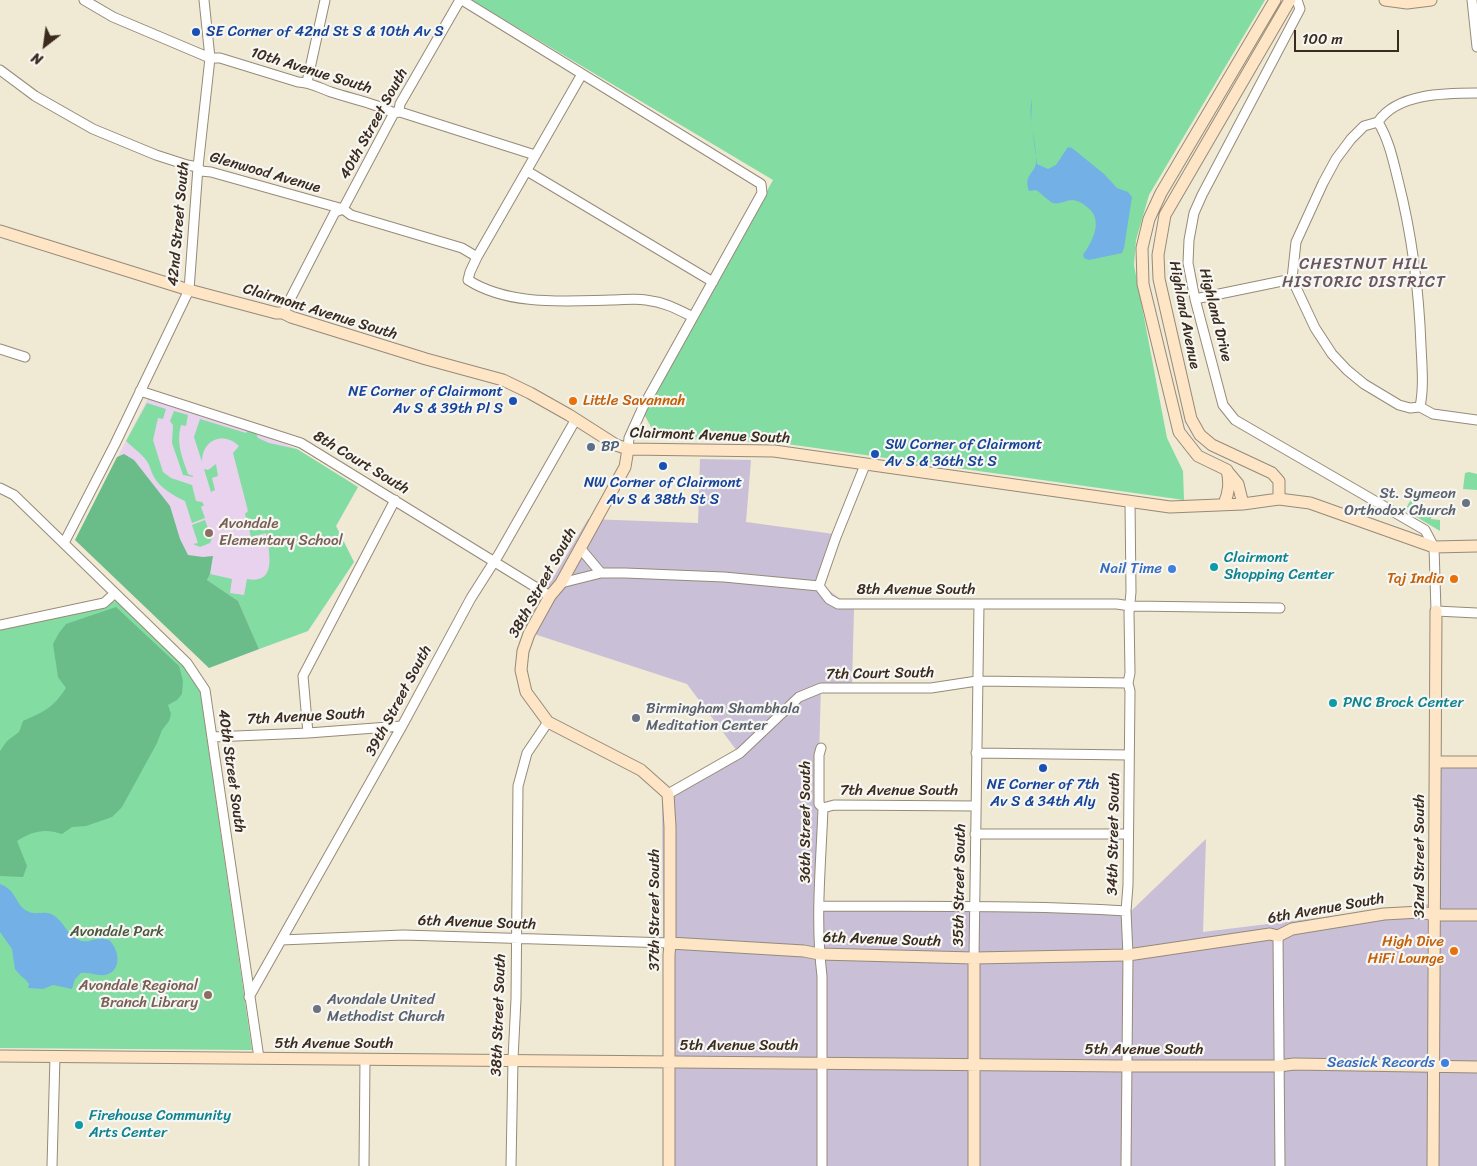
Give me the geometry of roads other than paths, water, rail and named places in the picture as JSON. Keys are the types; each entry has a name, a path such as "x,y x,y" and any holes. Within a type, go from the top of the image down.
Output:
{"street":[{"name":"42nd Street South","path":"64,543 189,290 198,167 210,58 204,0"},
{"path":"307,82 325,0"},
{"path":"461,0 582,74 477,257 468,280 481,288 497,293 544,301 644,299 667,304 693,317"},
{"name":"40th Street South","path":"283,313 335,212 342,209 394,113 399,110 400,104 461,0"},
{"name":"Highland Avenue","path":"1227,470 1198,456 1179,432 1143,284 1142,248 1149,219 1161,193 1275,0"},
{"name":"Highland Avenue","path":"1279,500 1279,481 1272,473 1212,445 1200,435 1191,419 1159,279 1158,256 1165,215 1290,0"},
{"name":"Highland Drive","path":"1297,0 1300,9 1194,213 1189,240 1188,263 1196,299 1223,405 1235,420 1425,530 1434,547"},
{"path":"1389,1 1431,0"},
{"path":"1472,0 1477,47"},
{"name":"10th Avenue South","path":"86,1 113,17 210,58 220,58 298,82 307,82 394,113 400,112 536,155"},
{"name":"Glenwood Avenue","path":"0,70 35,96 94,128 156,155 187,166 198,167 201,171 211,172 342,209 352,215 462,248 477,257"},
{"name":"38th Street South","path":"511,1166 516,999 518,786 527,753 548,722 526,692 521,670 523,651 529,634 550,596 560,583 625,467 629,438 643,407 762,193 762,184 756,180 582,74"},
{"path":"1477,93 1447,93 1409,101 1393,107 1384,113 1378,122 1364,126 1351,139 1336,159 1323,183 1296,242 1292,279 1315,328 1332,354 1364,384 1399,405 1410,408 1420,407 1433,414 1477,420"},
{"path":"1378,122 1386,135 1397,176 1407,216 1415,265 1420,311 1423,391 1420,407"},
{"path":"527,172 713,282"},
{"name":"Clairmont Avenue South","path":"0,231 189,290 276,313 283,313 291,318 503,380 576,419 616,445 628,449 774,451 1170,507 1243,504 1279,500 1310,502 1434,547 1477,546"},
{"path":"1196,299 1292,279"},
{"path":"0,349 25,357"},
{"name":"8th Court South","path":"140,391 295,440 396,500 550,596"},
{"name":"39th Street South","path":"249,997 402,726 471,598 576,419"},
{"path":"560,583 601,573 724,577 819,586 836,537 865,465"},
{"path":"1227,470 1238,484 1243,504"},
{"path":"1224,504 1229,494 1227,470"},
{"name":"40th Street South","path":"0,488 14,495 187,663 205,690 259,1058"},
{"path":"308,733 303,676 396,500"},
{"name":"34th Street South","path":"1126,1166 1128,955 1126,912 1128,885 1130,691 1128,683 1130,673 1131,592 1130,502"},
{"name":"32nd Street South","path":"1433,1166 1436,762 1434,547"},
{"path":"580,548 601,573"},
{"name":"8th Avenue South","path":"819,586 829,599 838,604 1117,604 1130,606 1280,608"},
{"path":"0,625 104,603 115,593"},
{"name":"35th Street South","path":"974,1166 974,906 979,604"},
{"path":"1436,611 1477,613"},
{"name":"7th Court South","path":"668,794 740,753 799,697 821,688 931,688 977,681 1128,683"},
{"path":"548,722 642,770 668,794"},
{"name":"7th Avenue South","path":"212,737 308,733 402,726"},
{"name":"36th Street South","path":"821,748 819,756 819,804 823,808 819,954 822,976 822,1166"},
{"path":"976,753 1129,756"},
{"path":"1436,762 1477,762"},
{"name":"37th Street South","path":"668,794 670,827 669,1166"},
{"name":"7th Avenue South","path":"823,808 834,805 976,806"},
{"path":"975,834 1128,834"},
{"path":"820,906 974,906 1074,908 1126,912"},
{"name":"6th Avenue South","path":"281,940 403,935 670,943 804,951 819,954 974,958 1128,955 1270,934 1278,936 1292,929 1384,914 1420,912 1435,915 1477,915"},
{"path":"1278,936 1280,1166"},
{"name":"5th Avenue South","path":"0,1056 975,1063 1126,1066 1279,1066 1294,1064 1477,1067"},
{"path":"52,1166 55,1056"},
{"path":"364,1166 365,1059"}],"water":[{"path":"1068,147 1072,148 1104,174 1117,188 1128,192 1132,197 1122,253 1089,260 1084,258 1083,255 1095,230 1095,218 1092,212 1079,202 1073,200 1053,203 1036,190 1029,191 1028,181 1035,166 1036,156 1037,164 1048,169 1056,165"},
{"path":"0,884 10,890 23,908 30,912 53,915 77,939 82,941 109,940 117,954 118,959 115,969 105,975 81,973 75,979 72,989 53,985 43,989 28,988 29,984 15,969 12,949 0,932"}],"place":[{"name":"SE Corner of 42nd St S & 10th Av S","path":"196,32"},
{"name":"NE Corner of Clairmont Av S & 39th Pl S","path":"513,401"},
{"name":"Little Savannah","path":"573,401"},
{"name":"BP","path":"591,447"},
{"name":"SW Corner of Clairmont Av S & 36th St S","path":"875,454"},
{"name":"NW Corner of Clairmont Av S & 38th St S","path":"663,466"},
{"name":"St. Symeon Orthodox Church","path":"1466,503"},
{"name":"Avondale Elementary School","path":"209,533"},
{"name":"Clairmont Shopping Center","path":"1214,567"},
{"name":"Nail Time","path":"1172,569"},
{"name":"Taj India","path":"1454,579"},
{"name":"PNC Brock Center","path":"1333,703"},
{"name":"Birmingham Shambhala Meditation Center","path":"636,718"},
{"name":"NE Corner of 7th Av S & 34th Aly","path":"1043,768"},
{"name":"High Dive HiFi Lounge","path":"1454,951"},
{"name":"Avondale Regional Branch Library","path":"208,995"},
{"name":"Avondale United Methodist Church","path":"317,1009"},
{"name":"Seasick Records","path":"1445,1063"},
{"name":"Firehouse Community Arts Center","path":"79,1125"}],"district":[{"name":"CHESTNUT HILL HISTORIC DISTRICT","path":"1364,274"}],"park label":[{"name":"Avondale Park","path":"117,932"}]}
